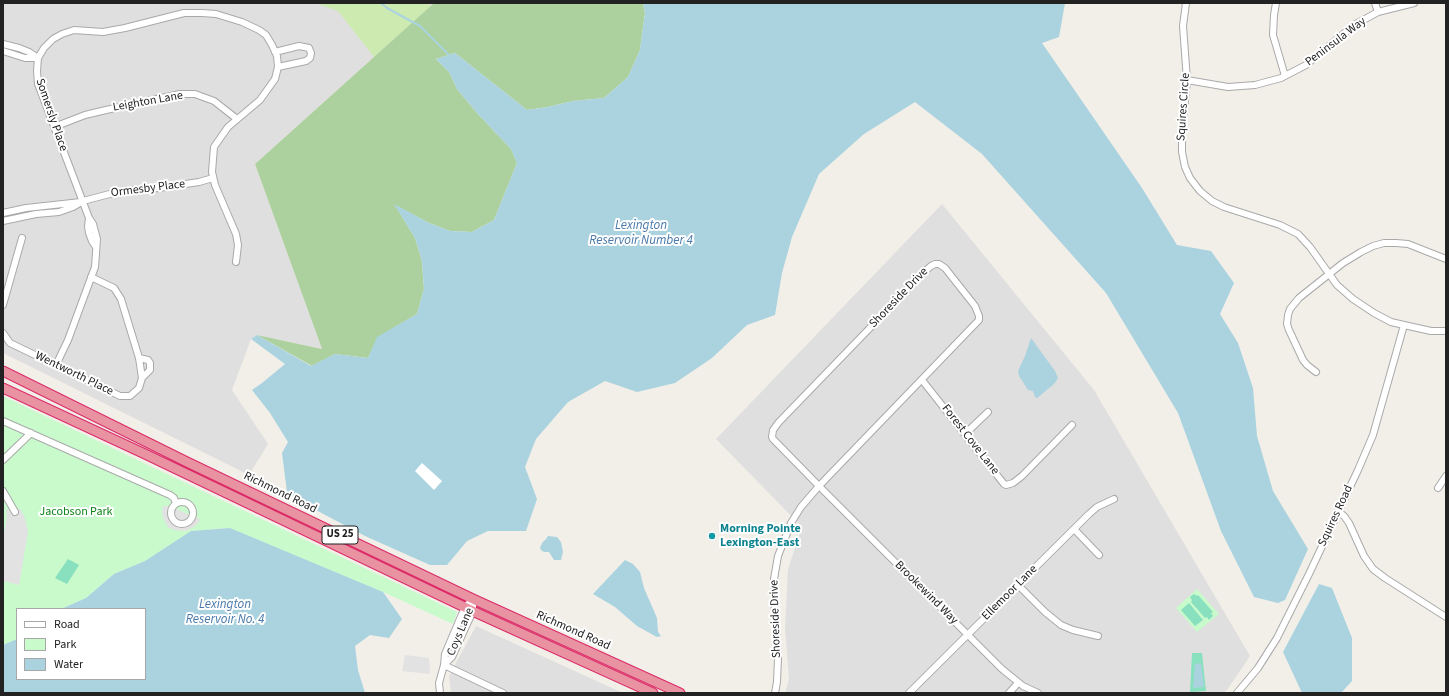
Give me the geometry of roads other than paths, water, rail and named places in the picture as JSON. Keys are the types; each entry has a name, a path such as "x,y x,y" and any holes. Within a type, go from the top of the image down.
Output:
{"highway":[{"name":"Richmond Road","path":"3,371 194,465 473,599 680,693"},
{"name":"Richmond Road","path":"3,388 152,457 469,609 653,693"}],"street":[{"name":"Squires Circle","path":"1186,3 1183,26 1187,80 1182,131 1182,152 1185,167 1190,178 1200,191 1212,201 1224,207 1280,225 1298,234 1310,246 1329,275"},
{"path":"1276,3 1274,15 1274,35 1285,76"},
{"path":"1375,3 1378,12"},
{"name":"Peninsula Way","path":"1187,80 1228,87 1242,87 1255,85 1285,76 1306,65 1354,25 1378,12 1414,3"},
{"path":"38,58 44,48 53,39 74,30 102,32 125,28 184,13 216,14 242,22 259,30 269,40 275,52 278,67 275,79 260,100 228,127 214,147 212,162 213,178 236,234 238,245 236,262"},
{"path":"3,44 29,52 38,58"},
{"path":"275,52 299,46 309,48 311,53 310,58 306,61 278,67"},
{"path":"3,51 25,58 38,58"},
{"name":"Somersly Place","path":"38,58 38,84 89,218 88,226 92,241 96,246 95,267 68,340 56,366"},
{"name":"Leighton Lane","path":"54,128 106,110 180,94 195,94 214,101 237,119"},
{"name":"Ormesby Place","path":"3,213 26,208 83,202 121,191 159,188 199,182 213,178"},
{"name":"Ormesby Place","path":"3,221 36,214 59,212 83,202"},
{"path":"3,305 22,238"},
{"path":"1316,372 1303,360 1289,330 1287,320 1293,304 1299,298 1343,263 1373,246 1384,244 1408,244 1446,259"},
{"name":"Shoreside Drive","path":"775,693 778,658 774,579 778,556 791,523 801,507 819,486 978,323 980,318 975,306 939,264 931,266 924,272 773,430 772,439 819,486"},
{"path":"1329,275 1346,293 1360,304 1382,317 1404,325 1431,331 1446,331"},
{"name":"Wentworth Place","path":"3,333 10,342 56,366 120,396 130,396 139,388 142,378 139,358 121,299 114,288 91,277"},
{"name":"Squires Road","path":"1237,693 1258,668 1277,638 1309,574 1373,435 1404,325"},
{"name":"Wentworth Place","path":"139,358 148,360 150,363 150,370 142,378"},
{"name":"Forest Cove Lane","path":"922,380 1006,485 1013,483 1022,476 1072,424"},
{"path":"965,434 988,412"},
{"path":"3,421 170,495 174,498 176,503"},
{"path":"3,460 31,433"},
{"path":"1438,488 1446,476"},
{"name":"Brookewind Way","path":"819,486 1002,669 1018,683 1038,693"},
{"path":"3,491 15,512"},
{"name":"Ellemoor Lane","path":"909,693 1097,507 1114,499"},
{"path":"1338,511 1346,519 1364,556 1373,569 1446,617"},
{"path":"1074,529 1099,555"},
{"path":"1018,585 1045,612 1061,625 1073,630 1098,636"},
{"name":"Coys Lane","path":"440,693 440,683 445,654 473,599"},
{"path":"444,665 501,693"},
{"path":"1008,693 1018,683"}],"water":[{"name":"Lexington Reservoir Number 4","path":"643,3 1065,3 1059,37 1042,43 1142,188 1177,245 1211,251 1234,283 1220,314 1238,343 1253,388 1257,436 1273,491 1308,549 1285,600 1278,603 1254,597 1221,531 1178,413 1106,293 982,154 915,102 864,134 819,174 792,237 782,273 775,315 747,325 712,358 675,383 637,392 605,381 568,402 536,439 525,467 537,499 526,531 488,531 467,541 447,565 430,565 365,536 297,500 287,492 282,453 288,442 270,413 252,390 285,364 251,339 257,335 311,366 335,354 368,358 377,337 417,314 424,289 422,261 415,238 394,204 429,223 450,231 472,232 494,220 517,163 511,149 457,89 449,72 436,59 455,53 527,110 573,101 604,98 628,77 640,50 645,13"},
{"path":"1031,338 1055,371 1058,378 1054,384 1037,398 1035,397 1033,391 1028,390 1019,376 1018,371"},
{"name":"Lexington Reservoir No. 4","path":"230,528 383,592 402,619 389,638 370,635 355,646 358,670 365,693 3,693 3,645 16,639 16,680 146,680 146,608 63,608 86,598 114,574 145,561 191,531"},
{"path":"548,536 557,537 561,542 563,552 561,560 554,560 549,552 544,552 541,550 540,548 542,543"},
{"path":"625,560 633,564 640,572 644,588 657,618 658,632 661,636 657,637 637,626 615,607 593,594"},
{"path":"1319,584 1332,588 1352,638 1352,681 1341,693 1302,693 1283,652"},
{"path":"1201,663 1204,687 1193,688 1195,664"}],"waterway":[{"path":"381,3 387,8 420,26 449,55"}],"place":[{"name":"Morning Pointe Lexington-East","path":"712,536"}],"park label":[{"name":"Jacobson Park","path":"76,512"}]}
